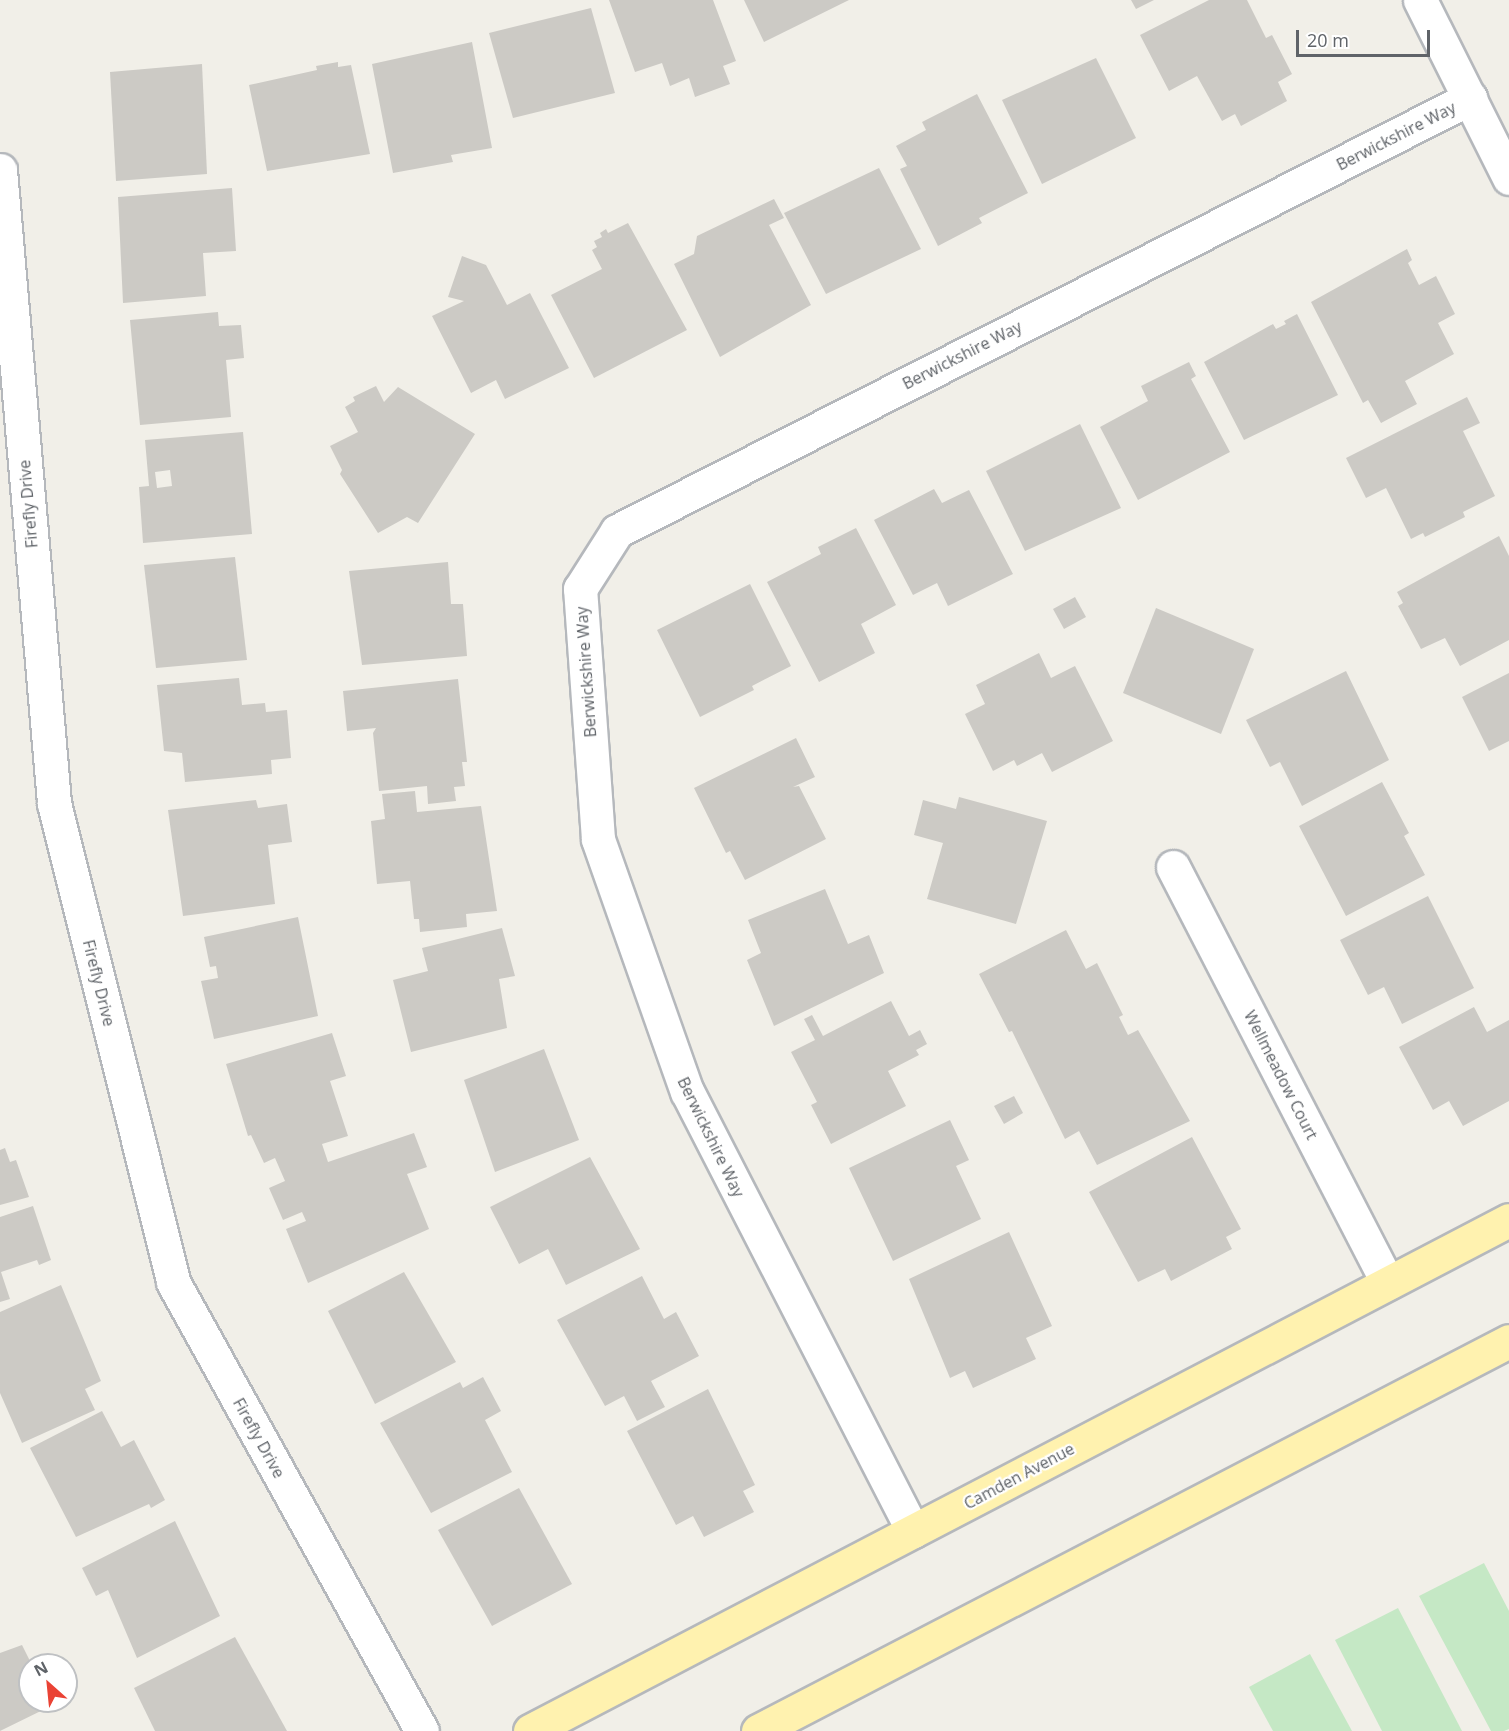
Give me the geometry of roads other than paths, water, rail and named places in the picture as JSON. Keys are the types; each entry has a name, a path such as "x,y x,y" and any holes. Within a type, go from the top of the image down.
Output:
{"main road":[{"name":"Camden Avenue","path":"530,1731 1509,1220"},
{"path":"758,1731 1509,1341"}],"street":[{"path":"1420,0 1509,178"},
{"name":"Berwickshire Way","path":"913,1531 683,1082 598,839 580,589 617,531 1470,98"},
{"name":"Firefly Drive","path":"0,170 54,803 173,1282 422,1731"},
{"name":"Wellmeadow Court","path":"1173,867 1388,1283"}]}
